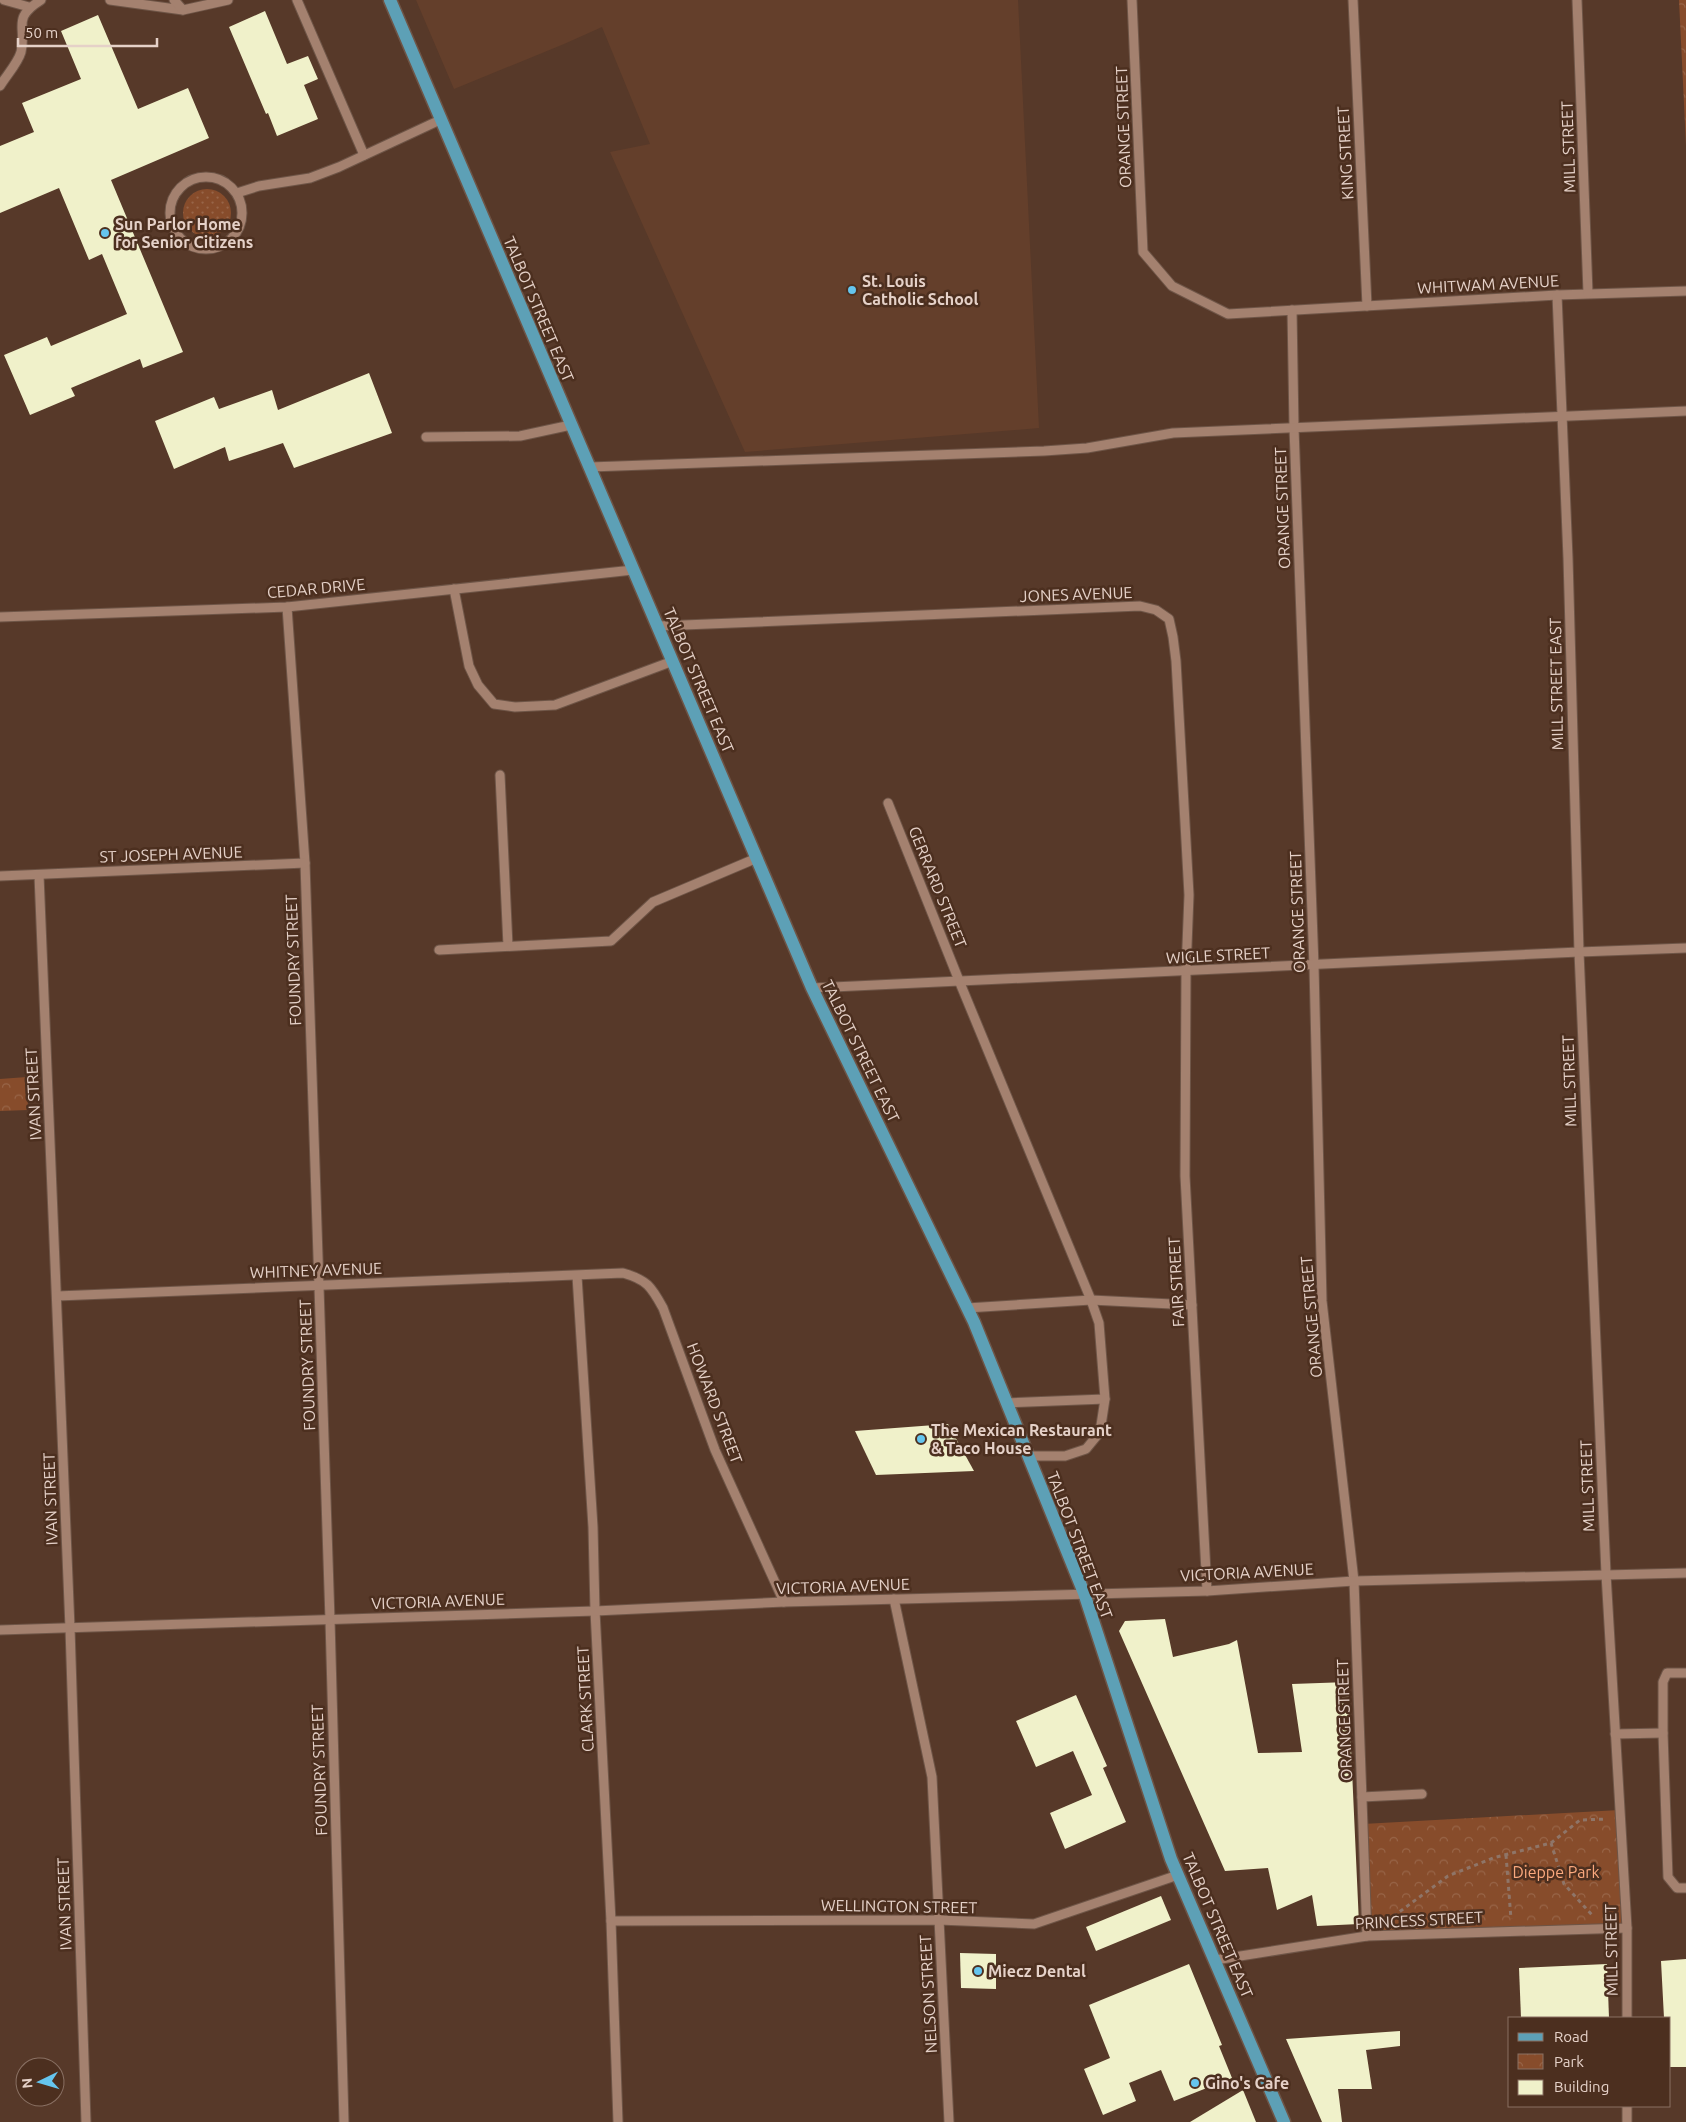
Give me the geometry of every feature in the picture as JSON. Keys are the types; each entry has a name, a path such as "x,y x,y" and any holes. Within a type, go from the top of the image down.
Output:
{"main road":[{"name":"TALBOT STREET EAST","path":"390,0 812,988 967,1308 1084,1593 1171,1858 1284,2122"}],"street":[{"path":"4,0 29,8"},
{"path":"0,86 20,52 22,19 29,8 41,0"},
{"path":"110,0 183,10 228,0"},
{"path":"174,0 183,10"},
{"path":"297,0 364,155"},
{"name":"ORANGE STREET","path":"1132,0 1143,252 1172,286 1228,314 1292,310 1294,428 1314,966 1322,1301 1354,1581 1367,1936"},
{"name":"KING STREET","path":"1353,0 1367,306"},
{"name":"MILL STREET","path":"1577,0 1588,294"},
{"path":"237,193 259,186 310,178 440,120"},
{"path":"205,176 217,178 228,184 237,193 243,215 240,227 234,237 214,249 197,248 181,240 174,230 170,218 170,206 174,194 182,185 193,179 205,176"},
{"name":"WHITWAM AVENUE","path":"1292,310 1557,295 1686,291"},
{"path":"1557,295 1561,416"},
{"path":"590,467 1087,448 1173,433 1686,412"},
{"name":"MILL STREET EAST","path":"1561,416 1568,567 1579,952"},
{"path":"426,437 520,436 571,425"},
{"name":"CEDAR DRIVE","path":"0,617 286,607 633,570"},
{"path":"454,589 469,666 478,685 494,704 515,707 554,705 673,661"},
{"name":"JONES AVENUE","path":"659,626 1140,606 1156,610 1169,619 1174,637 1176,661 1189,895 1186,971"},
{"name":"FOUNDRY STREET","path":"286,607 305,863 330,1620 344,2122"},
{"path":"500,775 508,946"},
{"name":"GERRARD STREET","path":"888,802 1099,1323 1105,1399 1100,1432 1086,1449 1065,1456 1028,1456"},
{"path":"439,950 611,941 654,902 757,858"},
{"name":"ST JOSEPH AVENUE","path":"0,876 305,863"},
{"name":"IVAN STREET","path":"39,875 70,1628 86,2122"},
{"name":"WIGLE STREET","path":"812,988 960,983 1686,948"},
{"name":"MILL STREET","path":"1579,952 1606,1574 1627,1928 1627,2017"},
{"name":"FAIR STREET","path":"1186,971 1185,1176 1207,1591"},
{"name":"HOWARD STREET","path":"577,1276 623,1273 641,1278 653,1289 669,1323 715,1450 784,1602"},
{"name":"WHITNEY AVENUE","path":"57,1296 577,1276"},
{"name":"CLARK STREET","path":"577,1276 593,1527 595,1611 611,1921 618,2122"},
{"path":"967,1308 1091,1300 1192,1305"},
{"path":"1006,1403 1105,1399"},
{"name":"VICTORIA AVENUE","path":"0,1630 595,1611 784,1602 1207,1591 1354,1581 1686,1573"},
{"name":"NELSON STREET","path":"894,1599 932,1777 949,2122"},
{"path":"1686,1673 1666,1674 1663,1682 1668,1877 1677,1888 1686,1888"},
{"path":"1615,1734 1663,1733"},
{"path":"1362,1797 1422,1794"},
{"name":"WELLINGTON STREET","path":"611,1921 939,1920 1034,1924 1178,1875"},
{"name":"PRINCESS STREET","path":"1215,1960 1367,1936 1627,1928"},
{"path":"1627,2107 1628,2122"}],"path":[{"path":"1367,1936 1448,1876 1506,1855 1550,1843 1580,1820 1620,1818"},
{"path":"1550,1843 1564,1884 1605,1928"},
{"path":"1506,1855 1512,1931"}],"shaded area":[{"name":"St. Louis Catholic School","path":"416,0 1018,0 1039,428 745,452 610,152 650,144 602,27 454,89"}],"green space":[{"path":"1679,0 1686,0 1686,145"},
{"path":"202,189 212,189 221,193 227,199 230,204 230,222 221,233 212,237 202,237 193,233 187,227 183,218 183,208 187,199 193,193"},
{"path":"27,1077 28,1110 0,1111 0,1079"},
{"name":"Dieppe Park","path":"1620,1810 1627,1928 1367,1936 1363,1824"}],"building":[{"path":"265,11 287,64 308,56 318,79 304,85 318,119 277,136 229,27"},
{"name":"Sun Parlor Home for Senior Citizens","path":"98,15 138,109 188,88 209,138 111,180 183,352 143,368 140,359 71,388 75,396 30,415 4,355 47,337 51,346 127,314 102,254 89,260 59,188 0,213 0,146 34,132 22,103 81,79 61,31"},
{"path":"369,373 392,433 294,468 283,443 229,461 225,447 174,469 155,421 214,397 219,409 272,390 278,410"},
{"path":"948,1424 974,1471 876,1475 855,1431"},
{"path":"1165,1619 1173,1657 1229,1644 1237,1640 1258,1753 1302,1752 1292,1684 1348,1682 1359,1924 1317,1926 1312,1895 1277,1910 1268,1868 1225,1871 1119,1631 1125,1621"},
{"path":"1076,1695 1107,1766 1103,1768 1126,1822 1065,1849 1050,1813 1092,1795 1073,1751 1036,1767 1016,1721"},
{"path":"1161,1896 1171,1920 1096,1951 1086,1927"},
{"name":"Miecz Dental","path":"960,1953 996,1954 996,1989 961,1988"},
{"path":"1686,1959 1686,2067 1671,2067 1671,2017 1664,2017 1661,1961"},
{"path":"1189,1964 1222,2045 1219,2046 1232,2078 1174,2101 1161,2070 1129,2083 1136,2101 1103,2115 1084,2069 1110,2058 1089,2005"},
{"path":"1607,1964 1609,2017 1521,2017 1519,1968"},
{"path":"1400,2031 1400,2046 1366,2050 1372,2089 1338,2089 1342,2122 1322,2122 1286,2039"},
{"path":"1243,2090 1256,2122 1190,2122"}],"place":[{"name":"Sun Parlor Home for Senior Citizens","path":"105,233"},
{"name":"St. Louis Catholic School","path":"852,290"},
{"name":"The Mexican Restaurant & Taco House","path":"921,1439"},
{"name":"Miecz Dental","path":"978,1971"},
{"name":"Gino's Cafe","path":"1195,2083"}]}
